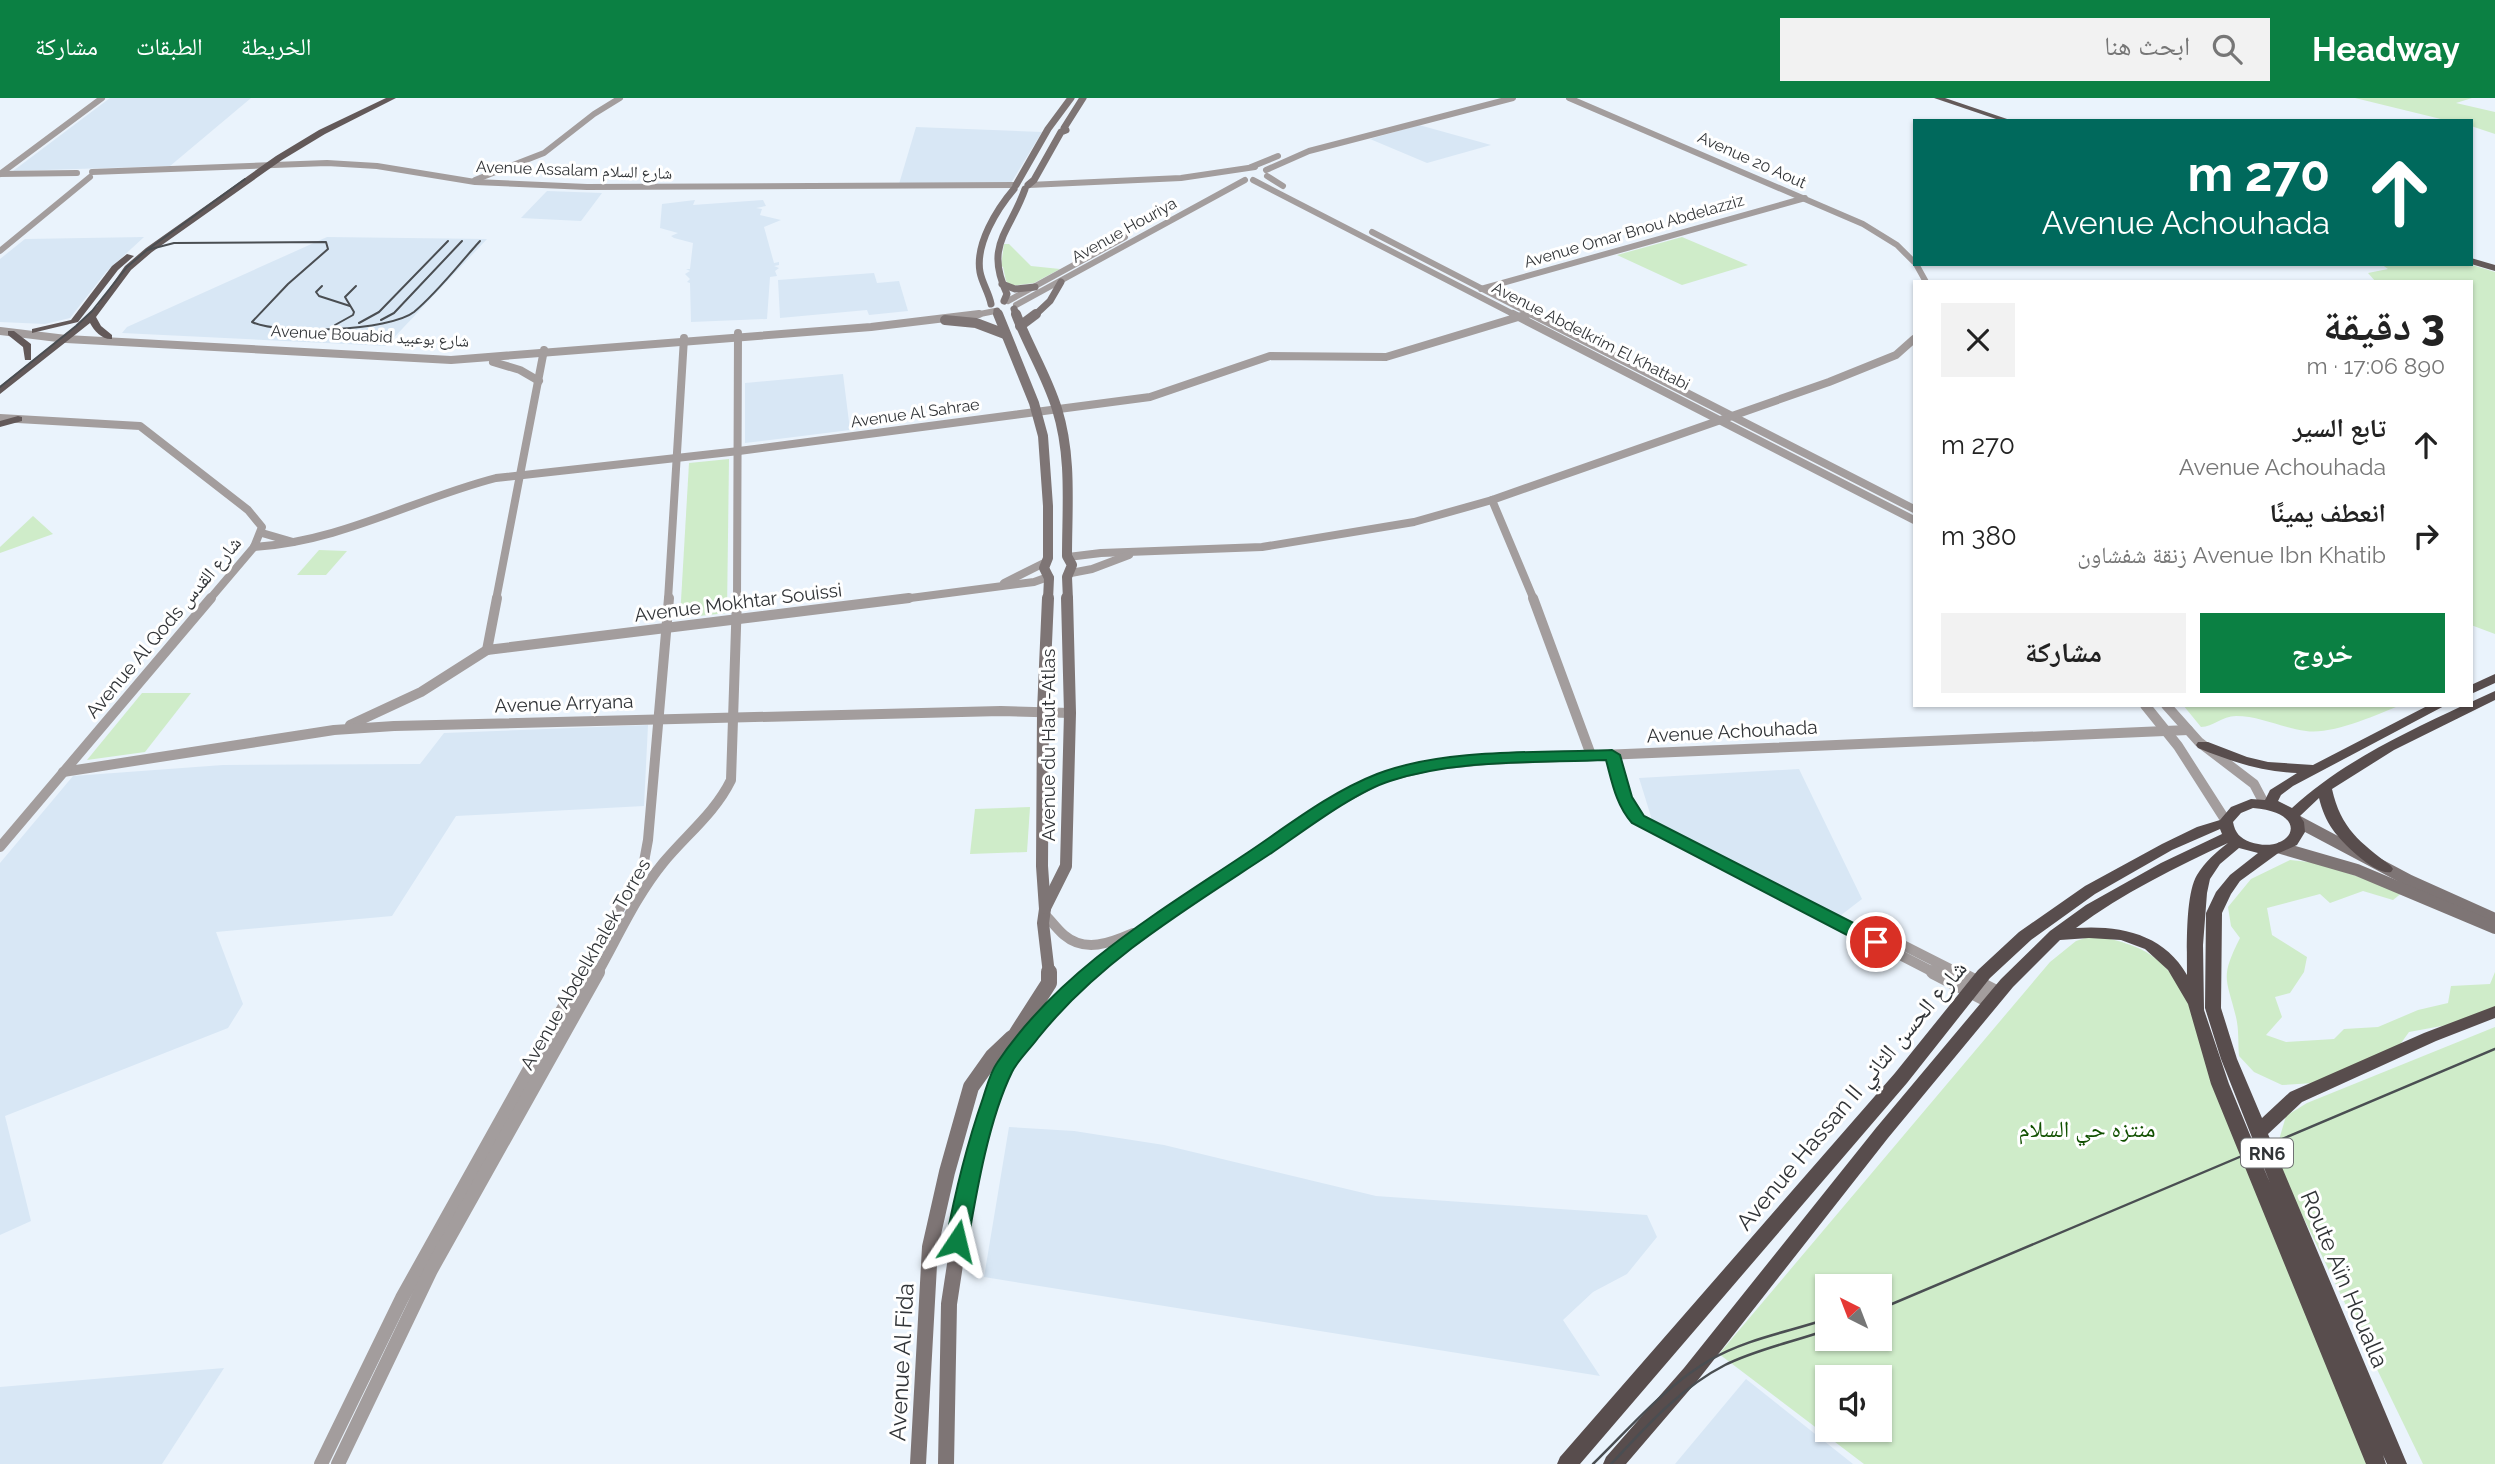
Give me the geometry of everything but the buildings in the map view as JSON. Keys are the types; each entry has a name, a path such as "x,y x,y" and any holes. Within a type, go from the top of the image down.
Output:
{"highway":[{"path":"2473,689 2495,678"},
{"name":"RN6","path":"2473,706 2495,695"},
{"name":"RN6","path":"2230,831 2229,815 2243,806 2267,803 2280,788 2436,707"},
{"name":"RN6","path":"2277,849 2298,835 2300,827 2295,818 2324,787 2363,762 2471,707"},
{"path":"2203,746 2257,766 2282,769 2319,767"},
{"path":"2324,787 2328,811 2335,825 2386,869"},
{"path":"2267,803 2295,818"},
{"name":"Avenue Hassan II شارع الحسن الثاني","path":"1567,1464 1902,1078 1973,987 2025,936 2090,890 2167,847 2202,830 2230,831"},
{"path":"1613,1464 1691,1374 1994,997 2056,935 2133,883 2230,831 2260,850 2277,849"},
{"name":"Route Aïn Houalla","path":"2230,831 2203,878 2199,893 2194,1001 2220,1084 2376,1464"},
{"name":"Route Aïn Houalla","path":"2277,849 2235,878 2214,912 2213,1009 2258,1132 2397,1464"},
{"path":"2056,935 2109,932 2144,943 2164,955 2194,1001"},
{"path":"2258,1132 2296,1097 2430,1037 2495,1012"}],"main road":[{"path":"0,391 62,336 120,263 259,167 383,98"},
{"path":"0,379 91,316 132,264 259,167 391,98"},
{"path":"1067,557 1047,560 1046,458 1037,411 993,308 980,273 979,262 994,219 1071,98"},
{"path":"1048,578 1069,575 1072,565 1067,557 1066,458 1056,409 995,268 1008,220 1083,98"},
{"path":"1931,98 1997,119"},
{"path":"1938,98 2004,119"},
{"path":"1051,129 1063,130"},
{"path":"1014,187 1027,187"},
{"path":"2473,261 2495,267"},
{"path":"1020,326 1044,309 1059,291 1061,282"},
{"path":"1002,285 1015,289 1035,287"},
{"path":"993,308 1010,304"},
{"path":"91,316 97,328 109,337"},
{"path":"945,320 976,323 1005,334"},
{"path":"35,331 72,322"},
{"path":"11,333 29,346 28,358"},
{"path":"0,424 18,419"},
{"name":"Avenue du Haut-Atlas","path":"1017,1033 1049,983 1042,866 1043,711 1048,578 1044,571 1047,560"},
{"name":"Avenue du Haut-Atlas","path":"1044,911 1066,866 1070,713 1069,575"},
{"path":"2295,818 2386,869 2495,919"},
{"path":"2277,849 2346,866 2495,929"},
{"path":"946,1464 949,1304 957,1241 987,1115 1017,1033"},
{"name":"Avenue Al Fida","path":"918,1464 930,1247 971,1087 986,1065 1017,1033"},
{"path":"986,1065 1004,1068"}],"street":[{"path":"0,176 102,98"},
{"path":"463,184 544,153 594,114 620,98"},
{"path":"1027,187 1205,179 1234,175 1301,148 1494,98"},
{"path":"1267,173 1309,150 1513,98"},
{"name":"Avenue 20 Aout","path":"1569,98 1874,230 1897,245 1913,261"},
{"name":"Avenue Assalam شارع السلام","path":"92,175 358,164 471,182 739,189"},
{"name":"Avenue Assalam شارع السلام","path":"259,167 364,167 463,184 618,191 1014,187"},
{"name":"Avenue Abdelkrim El Khattabi","path":"1251,167 1267,173 1286,188 1913,508"},
{"path":"0,176 77,173 92,175"},
{"path":"69,179 77,173"},
{"name":"Avenue Houriya","path":"1010,304 1061,282 1229,188 1267,173"},
{"path":"0,176 69,179 92,175"},
{"path":"0,251 92,175"},
{"path":"1027,187 1234,175"},
{"name":"Avenue Abdelkrim El Khattabi","path":"1234,175 1269,187 1913,519"},
{"name":"Avenue Houriya","path":"1010,304 1035,287 1234,175"},
{"path":"69,179 76,183 76,187"},
{"path":"1205,179 1218,184"},
{"path":"1229,188 1269,187"},
{"name":"Avenue Omar Bnou Abdelazziz","path":"1472,292 1805,198"},
{"path":"738,335 945,320 993,308"},
{"path":"738,335 993,308"},
{"name":"Avenue Al Sahrae","path":"254,547 301,543 457,488 496,478 739,451 1150,397 1270,355 1386,357 1531,313"},
{"name":"Avenue Bouabid شارع بوعبيد","path":"0,329 11,333 469,360 738,335"},
{"name":"Avenue Bouabid شارع بوعبيد","path":"0,329 62,336 458,356 543,352"},
{"name":"Avenue Abdelkhalek Torres","path":"338,1464 431,1270 642,893 663,863 727,790 731,780 735,619 739,584 738,335"},
{"name":"Avenue Abdelkhalek Torres","path":"321,1464 378,1342 434,1237 643,867 648,840 666,629 684,340"},
{"path":"1067,557 1101,553 1262,547 1388,528 1492,500 1720,421 1874,365 1896,355 1913,340"},
{"path":"334,730 397,707 433,687 487,650 543,352"},
{"path":"469,360 510,366 539,381"},
{"name":"Avenue Al Qods شارع القدس","path":"0,418 141,422 248,510 261,523 262,533 254,547 0,848"},
{"path":"71,421 77,427 78,433"},
{"path":"1492,500 1541,618 1591,755"},
{"path":"262,533 301,543"},
{"path":"1069,575 1135,553"},
{"name":"Avenue Mokhtar Souissi","path":"994,588 1047,560"},
{"name":"Avenue Mokhtar Souissi","path":"487,650 994,588 1048,578"},
{"path":"394,726 388,718 397,707"},
{"path":"2147,707 2166,730 2230,831"},
{"path":"2168,707 2203,746 2254,784 2267,803"},
{"name":"Avenue Arryana","path":"63,772 334,730 394,726 657,718 1043,711 1070,713"},
{"name":"Avenue Achouhada","path":"1155,923 1326,808 1382,778 1436,765 1465,761 1591,755 2188,730"},
{"path":"1612,755 1624,797 1630,811 1638,820 1861,934 1994,997"},
{"path":"1044,911 1070,941 1089,946 1110,942 1155,923"},
{"path":"1004,1068 1067,993 1093,969 1155,923"}],"shaded area":[{"path":"110,98 251,98 170,166 13,171"},
{"path":"1419,125 1491,145 1427,163 1370,139"},
{"path":"916,127 1042,132 1011,183 899,184"},
{"path":"547,191 602,193 581,221 521,218"},
{"path":"695,200 693,205 763,200 766,206 756,208 762,209 760,215 781,220 764,227 774,263 779,262 779,265 774,266 779,268 775,271 777,276 770,277 767,319 691,322 690,283 687,282 690,279 685,274 690,271 686,269 690,269 693,243 674,238 671,236 678,233 660,228 662,204"},
{"path":"144,237 106,272 70,318 45,324 0,322 0,259 25,239"},
{"path":"327,237 487,239 386,346 122,333 127,327"},
{"path":"874,273 877,283 899,281 908,311 869,315 867,310 780,318 778,280"},
{"path":"843,374 850,430 745,443 745,383"},
{"path":"648,725 644,806 456,816 392,916 216,932 243,1004 228,1028 5,1116 31,1221 0,1235 0,863 73,776 223,765 420,764 444,733"},
{"path":"1799,769 1862,899 1836,919 1653,823 1639,778"},
{"path":"1009,1127 1074,1131 1164,1145 1376,1196 1647,1215 1657,1237 1627,1274 1593,1292 1563,1320 1600,1376 984,1277"},
{"path":"224,1368 162,1464 0,1464 0,1387"},
{"path":"1746,1379 1815,1434 1815,1442 1825,1442 1853,1464 1675,1464"}],"green space":[{"path":"2355,98 2472,98 2456,103 2495,112 2495,134 2473,127 2473,119 2441,119"},
{"path":"1682,237 1748,265 1682,285 1617,255"},
{"path":"1004,244 1009,244 1031,266 1060,269 1034,283 1011,286 1006,281 1001,266"},
{"path":"2473,265 2495,272 2495,634 2473,626 2473,280 2374,280 2368,273 2388,269 2384,266"},
{"path":"729,459 727,613 680,618 689,463"},
{"path":"33,516 53,534 0,553 0,547"},
{"path":"319,550 347,551 326,575 297,575"},
{"path":"142,693 191,693 145,752 87,760"},
{"path":"2185,707 2396,707 2328,730 2306,731 2236,716 2201,727"},
{"path":"1030,807 1027,852 970,854 975,809"},
{"path":"2290,860 2318,863 2403,892 2393,900 2363,891 2330,903 2320,894 2267,908 2272,935 2307,957 2304,972 2290,993 2275,997 2282,1017 2266,1035 2286,1042 2334,1039 2344,1029 2378,1027 2418,1010 2448,1003 2451,986 2490,984 2495,972 2495,1008 2447,1025 2409,1032 2399,1046 2314,1083 2282,1085 2254,1072 2239,1056 2237,1022 2227,970 2240,938 2231,926 2228,907 2251,879"},
{"name":"منتزه حي السلام","path":"2094,935 2126,943 2159,961 2188,997 2381,1464 1864,1464 1835,1442 1892,1442 1892,1365 1815,1365 1815,1427 1719,1354 2050,962 2076,941"},
{"path":"2495,1027 2495,1464 2423,1464 2274,1157 2286,1116 2307,1103"}],"tram line":[{"path":"147,250 245,179"},
{"path":"359,323 379,312 448,241"},
{"path":"381,320 394,313 462,241"},
{"path":"147,250 174,243 326,242 328,249 288,284 252,322 286,329 309,330 360,327 401,318 414,312 480,241"},
{"path":"0,387 76,326 92,311 127,267 147,250"},
{"path":"322,286 316,292 319,296 350,306"},
{"path":"335,325 353,315 354,312 345,297 356,286"},
{"path":"1892,1304 2495,1049"},
{"path":"1593,1464 1663,1395 1694,1370 1753,1341 1815,1323"},
{"path":"1611,1464 1678,1397 1709,1374 1750,1354 1815,1334"}],"route":[{"path":"957,1241 987,1115 1004,1068 1050,1011 1093,969 1155,923 1326,808 1382,778 1465,761 1612,755 1624,797 1630,811 1638,820 1876,942"}]}
